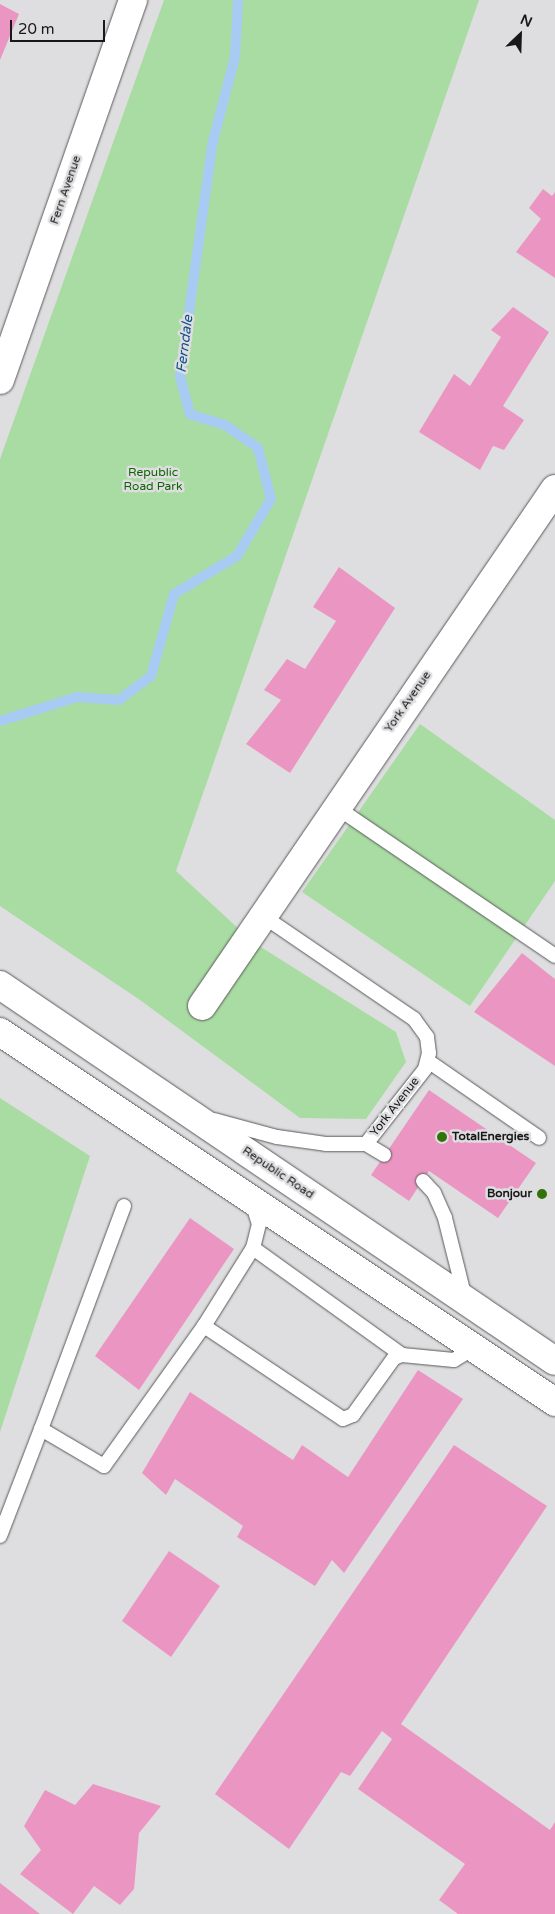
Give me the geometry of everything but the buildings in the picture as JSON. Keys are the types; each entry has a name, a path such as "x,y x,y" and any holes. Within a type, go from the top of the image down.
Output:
{"main road":[{"name":"Fern Avenue","path":"0,380 133,0"},
{"name":"York Avenue","path":"202,1006 336,807 555,489"},
{"name":"Republic Road","path":"0,985 555,1361"},
{"path":"0,1032 476,1347 555,1402"}],"lane":[{"path":"336,807 555,956"},
{"path":"263,916 414,1019 427,1037 428,1061 539,1138"},
{"name":"York Avenue","path":"366,1144 428,1061"},
{"name":"York Avenue","path":"188,1112 277,1137 326,1144 366,1144 384,1156"},
{"path":"423,1181 434,1193 445,1218 465,1300"},
{"path":"41,1429 104,1466 204,1326 253,1248 259,1224 250,1197"},
{"path":"0,1536 124,1206"},
{"path":"253,1248 402,1355 454,1360 476,1347"},
{"path":"204,1326 342,1419 353,1415 387,1366 402,1355"}],"green space":[{"name":"Republic Road Park","path":"164,0 479,0 176,871 253,942 396,1032 406,1062 366,1119 300,1118 140,1000 0,906 0,459"},
{"path":"420,724 555,820 555,881 470,1006 302,892"},
{"path":"0,1098 90,1156 0,1432"}],"waterway":[{"name":"Ferndale","path":"0,721 77,697 119,700 151,676 174,594 237,556 271,499 258,448 225,425 190,414 180,377 212,145 235,57 238,0"}],"place":[{"name":"TotalEnergies","path":"442,1137"},
{"name":"Bonjour","path":"542,1194"}]}
